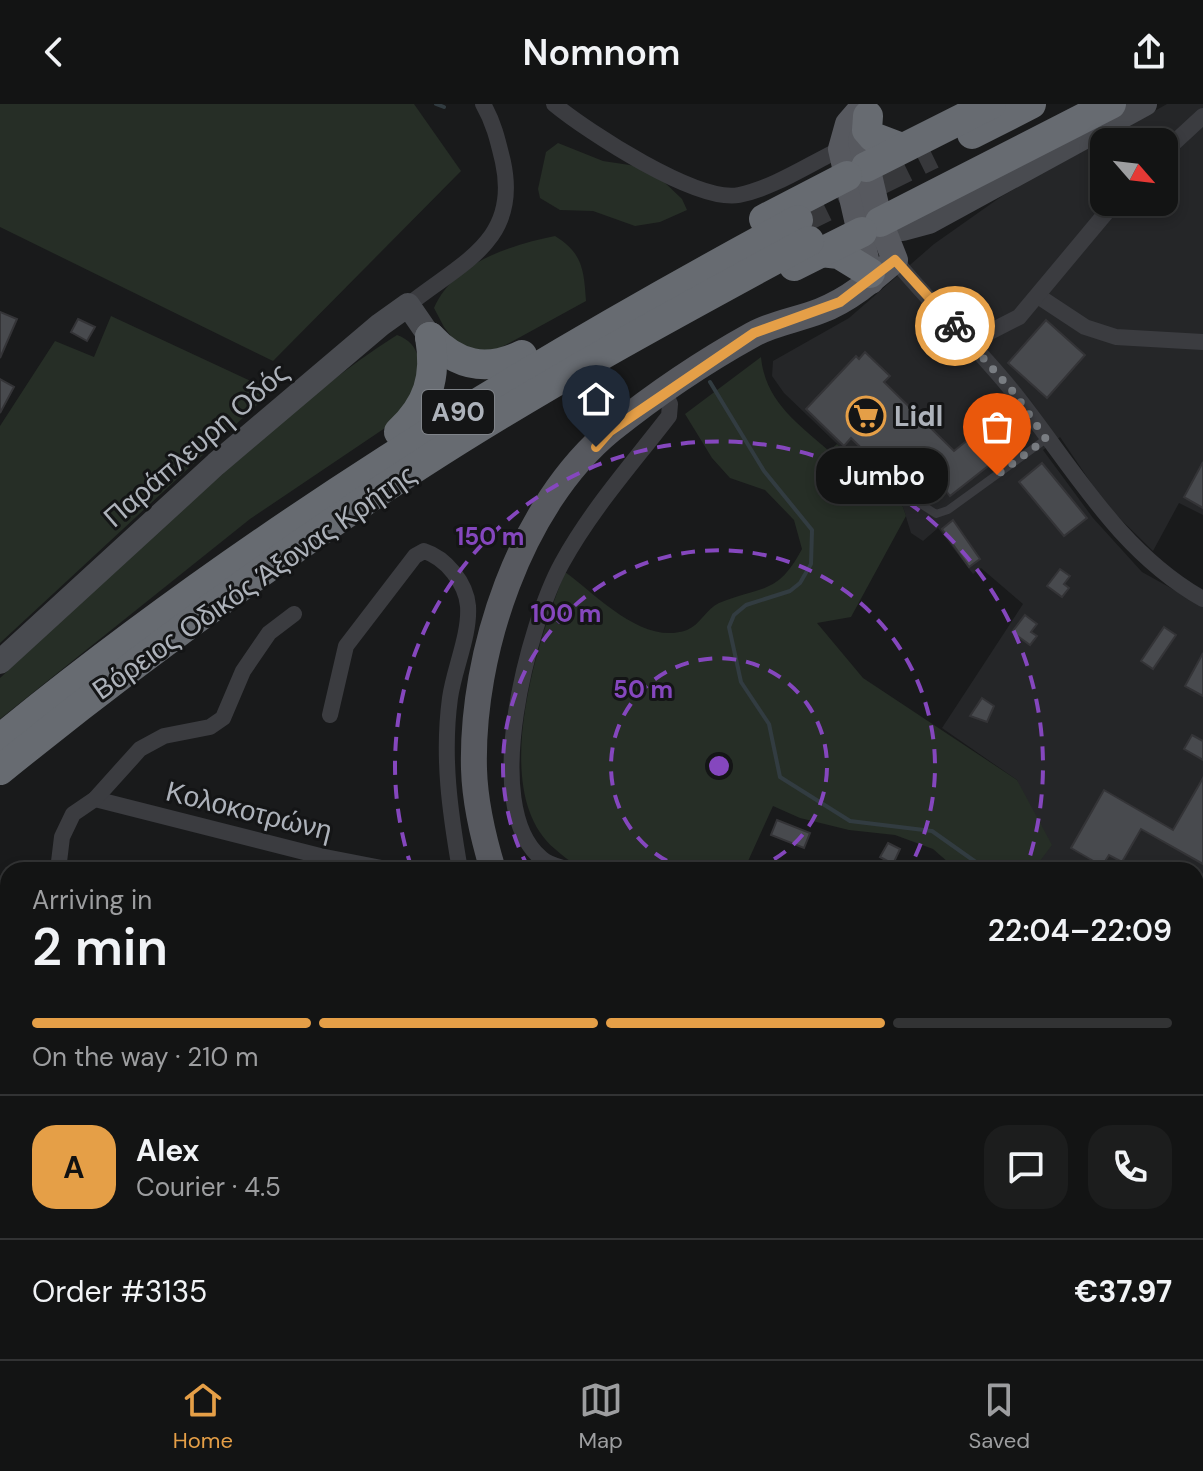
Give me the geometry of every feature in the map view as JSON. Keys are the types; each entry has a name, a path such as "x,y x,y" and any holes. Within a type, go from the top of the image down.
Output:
{"highway":[{"path":"144,642 220,615 807,228 849,163 902,148 991,104"},
{"path":"1031,104 937,166 1084,104"},
{"path":"144,642 195,576 244,538 399,432 626,292 807,228 871,227 1111,104"},
{"path":"871,108 867,130 873,137 902,148"},
{"path":"807,228 839,254 878,271"},
{"path":"430,337 444,352 462,363 493,365 522,355"},
{"path":"399,432 415,418 433,379 430,337"},
{"name":"Βόρειος Οδικός Άξονας Κρήτης","path":"0,739 144,642"},
{"name":"Βόρειος Οδικός Άξονας Κρήτης","path":"0,770 144,642"}],"main road":[{"path":"491,862 481,827 474,768 489,645 505,587 527,540 581,463 610,431 754,333 822,311 878,271 871,227 849,163 861,141 871,108"}],"street":[{"path":"430,337 408,305 487,245 503,221 508,188 494,122 483,104"},
{"path":"554,104 578,124 697,190 722,196 740,195 849,163"},
{"path":"871,227 903,229 929,222 1145,104"},
{"path":"1178,139 1203,116"},
{"path":"970,342 1019,317 1102,216"},
{"path":"929,222 878,271 970,342 1015,394 1122,536 1177,585 1203,599"},
{"path":"1038,296 1085,327 1116,337 1203,342"},
{"name":"Παράπλευρη Οδός","path":"0,662 216,464 408,305"},
{"path":"547,862 536,854 518,819 511,766 516,711 552,584 588,520 669,416 670,404 665,393"},
{"path":"330,715 349,640 415,556 424,551 433,554 463,584 468,608 450,696 444,757 459,862"},
{"path":"58,862 68,823 95,799 140,749 164,736 210,727 223,718 243,671 269,633 294,614"},
{"name":"Κολοκοτρώνη","path":"95,799 351,862"}],"lane":[{"path":"910,497 936,514 948,510 1046,439"}],"shaded area":[{"path":"0,104 414,104 461,171 273,361 0,227"},
{"path":"1167,104 1203,104 1203,515 1179,503 1153,551 1106,505 1060,437 1043,450 1093,518 1142,572 1203,606 1203,862 1042,862 1017,780 942,728 1023,604 981,568 973,574 938,528 923,541 911,533 903,507 784,393 772,376 773,361 849,318 934,244 1002,196 1090,147 1090,216 1178,216 1178,128 1124,128"},
{"path":"558,143 603,161 636,166 662,180 682,199 687,210 660,222 635,226 593,211 560,210 540,198 538,189 546,152"},
{"path":"555,236 577,256 586,301 491,353 460,348 434,308 443,292 469,267 486,258"},
{"path":"111,316 272,391 0,643 0,426 55,341 94,357"},
{"path":"397,335 415,349 421,388 385,428 250,519 0,719 0,678 284,421 339,376"},
{"path":"761,357 769,386 784,410 829,451 837,444 903,507 906,516 851,617 817,623 863,678 1017,780 1052,845 1042,862 948,862 933,849 895,835 849,830 800,818 773,806 748,862 572,862 555,849 535,824 524,791 521,754 524,715 542,636 565,572 622,616 654,631 670,633 692,628 719,603 776,582 785,575 802,549 794,520 765,490 730,478 712,458 685,414"}],"building":[{"path":"0,312 17,319 0,358"},
{"path":"78,319 95,327 87,341 71,332"},
{"path":"1046,320 1085,355 1047,398 1008,363"},
{"name":"Lidl","path":"865,352 890,376 884,382 954,451 1009,407 1030,433 950,496 921,458 897,483 851,438 844,446 806,409 856,356 859,359"},
{"path":"0,379 14,387 0,413"},
{"path":"1203,462 1203,508 1184,497"},
{"path":"1042,463 1087,518 1064,536 1019,482"},
{"path":"953,520 980,559 969,567 942,529"},
{"path":"1060,569 1070,576 1064,584 1069,588 1062,597 1047,586"},
{"path":"1025,615 1037,624 1031,632 1037,636 1030,645 1012,632"},
{"path":"1164,627 1176,635 1153,669 1141,661"},
{"path":"1203,653 1203,696 1185,686"},
{"path":"982,698 994,706 987,722 970,716"},
{"path":"1192,735 1203,741 1203,760 1184,749"},
{"path":"1203,778 1203,862 1141,829 1122,862 1109,855 1105,862 1095,862 1071,848 1104,790 1173,830"},
{"path":"777,820 810,833 804,848 771,835"},
{"path":"888,843 900,849 894,862 880,857"}],"waterway":[{"path":"436,104 444,107"},
{"path":"710,382 764,471 812,530 811,564 800,583 790,591 746,605 734,615 729,627 741,682 769,724 780,777 850,821 932,831 976,862"}],"tunnel":[{"path":"798,220 932,154"}],"way so far":[{"path":"955,326 1015,394 1046,439 997,475"}],"place":[{"name":"Lidl","path":"866,416"},
{"name":"Jumbo","path":"997,475"}],"route":[{"path":"596,447 610,431 754,333 840,302 895,260 955,326"}]}
